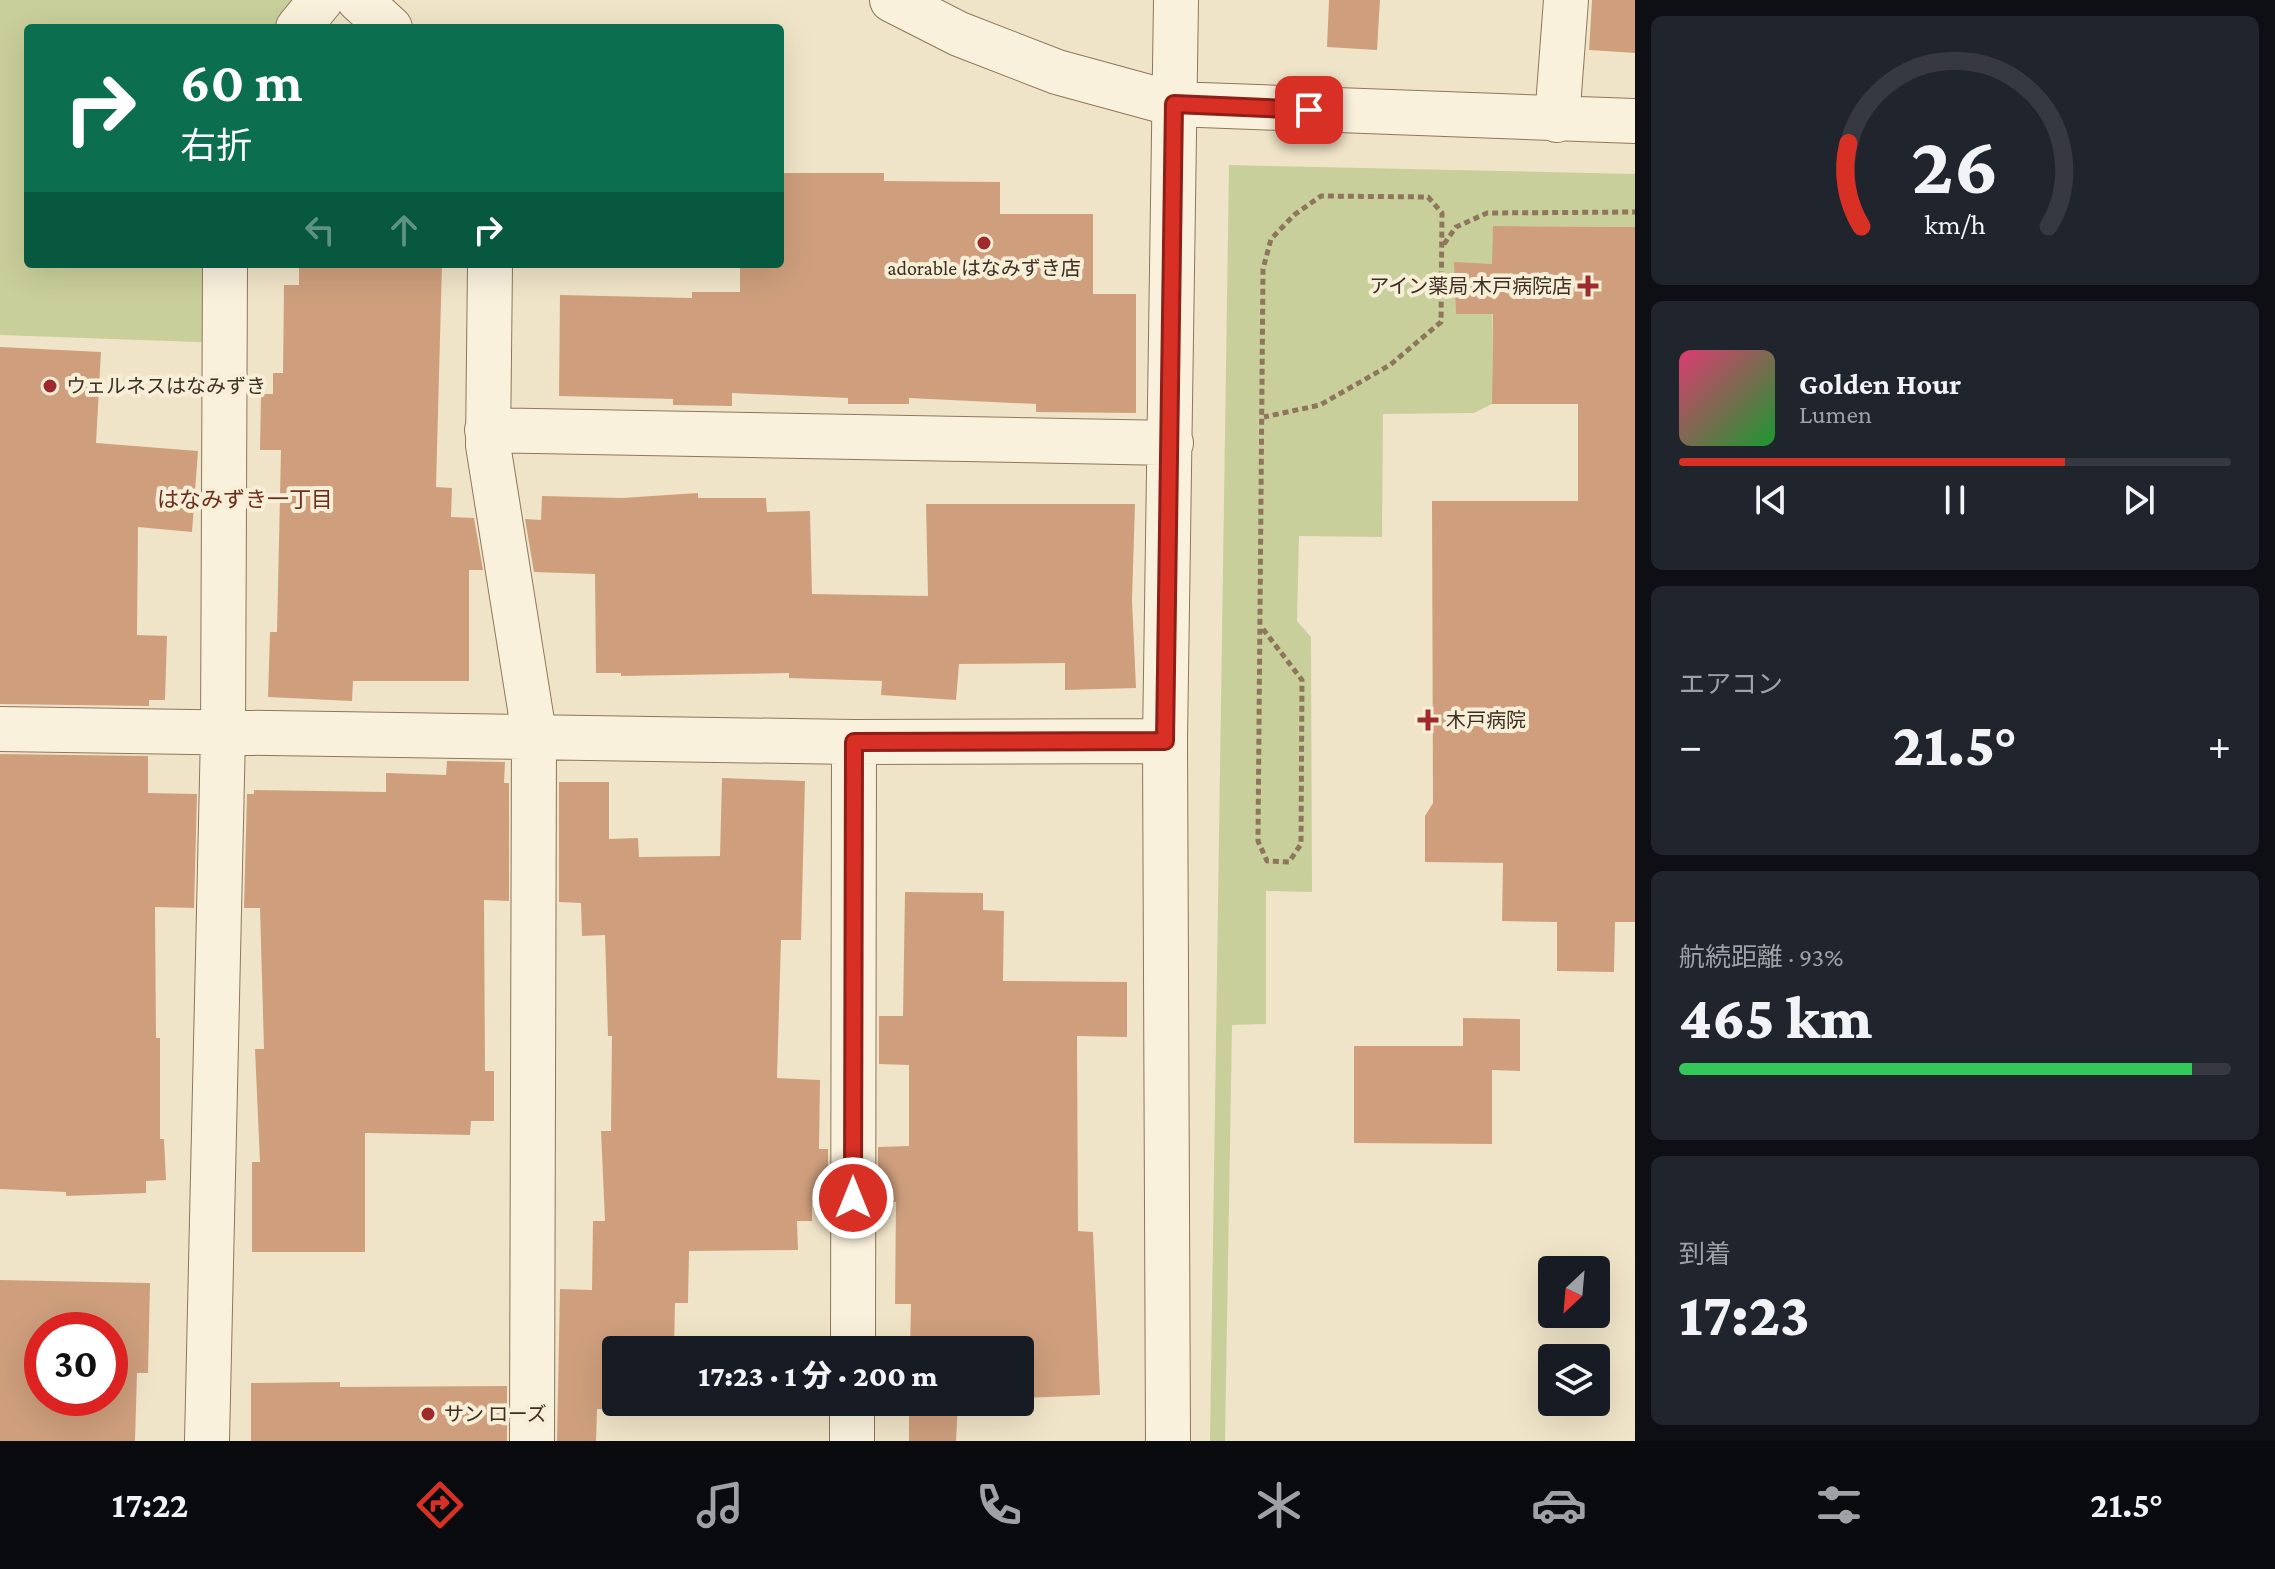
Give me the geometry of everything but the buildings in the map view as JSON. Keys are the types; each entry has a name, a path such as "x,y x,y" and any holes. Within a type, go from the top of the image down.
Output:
{"street":[{"path":"301,24 321,0"},
{"path":"359,0 386,24"},
{"path":"892,0 959,34 1057,72 1174,104 1635,121"},
{"path":"1168,1441 1165,741 1176,0"},
{"path":"1557,120 1566,0"},
{"path":"207,1441 223,734 225,268"},
{"path":"490,268 487,430 534,734 532,1441"},
{"path":"487,430 1171,443"},
{"path":"0,729 223,734 534,734 854,742 1165,741"},
{"path":"853,1336 854,742"},
{"path":"852,1416 852,1441"}],"path":[{"path":"1263,629 1302,680 1301,844 1289,862 1279,864 1267,861 1258,841 1263,629 1263,269 1271,239 1294,215 1321,196 1428,197 1442,213 1441,322 1416,346 1320,405 1264,417"},
{"path":"1442,245 1456,227 1487,213 1635,212"}],"green space":[{"path":"0,0 321,0 301,24 24,24 24,268 225,268 225,343 0,335"},
{"path":"1229,165 1635,174 1635,227 1493,226 1492,404 1474,413 1383,414 1382,537 1299,536 1297,621 1311,637 1312,892 1266,891 1266,1024 1232,1025 1225,1441 1210,1441"}],"place":[{"name":"adorable はなみずき店","path":"984,243"},
{"name":"アイン薬局 木戸病院店","path":"1588,286"},
{"name":"ウェルネスはなみずき","path":"50,386"},
{"name":"木戸病院","path":"1428,720"},
{"name":"サン ローズ","path":"428,1414"}],"district":[{"name":"はなみずき一丁目","path":"245,499"}],"route":[{"path":"853,1198 854,742 1165,741 1174,104 1309,110"}]}
